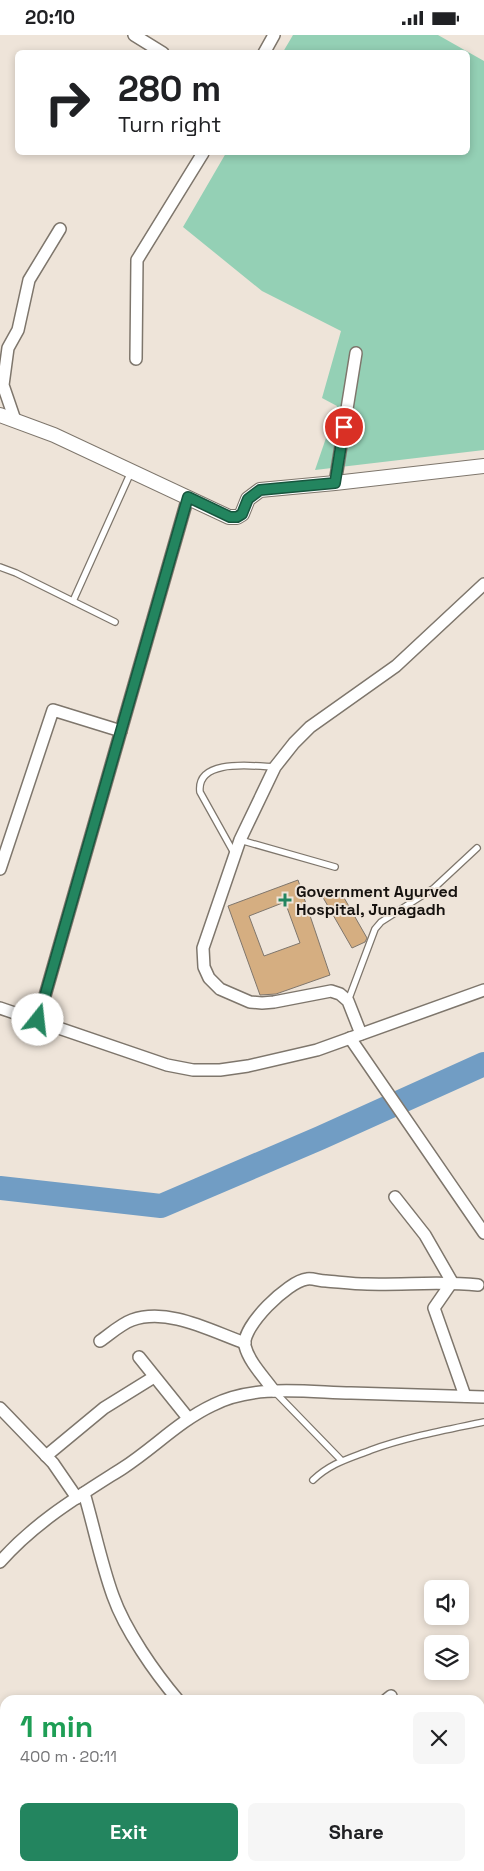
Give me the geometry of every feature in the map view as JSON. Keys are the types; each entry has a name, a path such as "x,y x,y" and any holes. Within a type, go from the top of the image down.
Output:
{"street":[{"path":"134,35 158,50"},
{"path":"266,50 274,35"},
{"path":"136,359 137,260 202,155"},
{"path":"15,420 3,385 8,348 18,330 29,279 60,229"},
{"path":"335,483 356,353"},
{"path":"0,415 132,471 230,517 237,517 242,514 248,499 260,490 484,466"},
{"path":"38,1020 188,497"},
{"path":"484,584 396,666 310,727 274,767 240,840 203,948 204,967 209,978 220,989 250,1002 274,1003 330,991 340,994 348,1001 356,1036 484,1233"},
{"path":"0,869 53,710 121,731"},
{"path":"0,1008 168,1065 193,1070 220,1070 248,1066 317,1050 484,990"},
{"path":"395,1197 425,1235 452,1282"},
{"path":"274,1391 248,1355 245,1343 256,1319 285,1289 296,1281 308,1279 366,1284 452,1282 478,1285"},
{"path":"452,1282 434,1308 465,1397"},
{"path":"100,1341 132,1320 158,1315 181,1319 245,1343"},
{"path":"139,1357 188,1418"},
{"path":"46,1456 104,1408 154,1377"},
{"path":"0,1562 12,1548 41,1523 131,1463 188,1418 214,1404 233,1397 274,1391 484,1397"},
{"path":"0,1408 81,1495 114,1598 132,1634 174,1695"}],"lane":[{"path":"73,601 132,471"},
{"path":"0,567 116,621"},
{"path":"235,855 200,792 199,783 209,771 230,766 274,767"},
{"path":"240,840 335,867"},
{"path":"348,1001 375,929 382,922 434,888 477,847"},
{"path":"274,1391 342,1460"},
{"path":"313,1480 342,1460 387,1443 484,1422"}],"green space":[{"path":"293,35 438,35 465,50 284,50"},
{"path":"470,53 484,61 484,450 315,470 337,406 322,398 341,331 262,291 183,227 225,155 470,155"}],"building":[{"path":"298,880 330,975 276,994 260,995 228,906","holes":["285,902 300,943 264,956 249,916"]},
{"path":"339,889 367,938 365,942 352,948 321,894"}],"waterway":[{"path":"0,1188 161,1206 320,1138 484,1064"}],"place":[{"name":"Government Ayurved Hospital, Junagadh","path":"285,900"}],"route":[{"path":"38,1020 188,497 230,517 237,517 242,514 248,499 260,490 335,483 344,427"}]}
